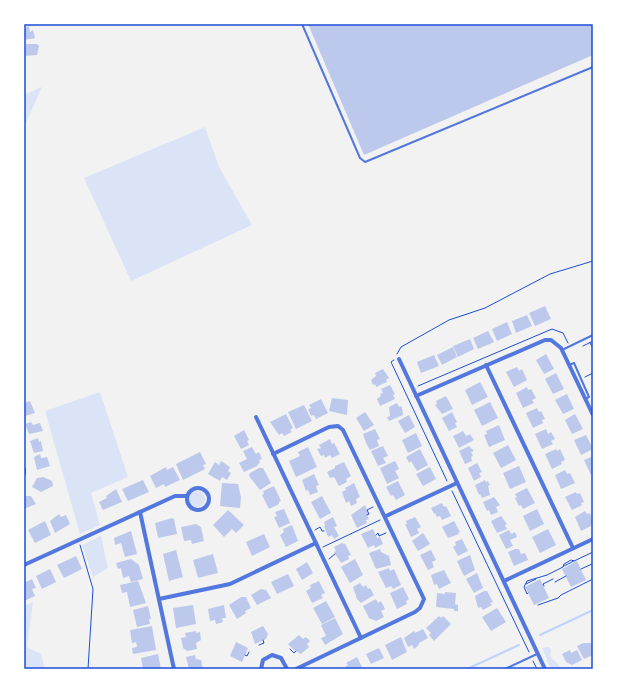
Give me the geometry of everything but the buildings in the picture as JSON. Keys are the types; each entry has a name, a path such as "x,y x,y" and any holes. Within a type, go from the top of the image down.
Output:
{"street":[{"path":"416,396 545,340 554,341 562,350 593,415"},
{"path":"399,359 545,669"},
{"path":"486,365 573,548"},
{"path":"256,417 361,638"},
{"path":"274,454 329,427 335,426 341,428 345,432 423,596 423,602 420,608 415,612 296,669"},
{"path":"24,469 24,474"},
{"path":"386,516 457,483"},
{"path":"200,488 208,494 208,502 204,508 193,509 188,504 187,496 191,491 200,488"},
{"path":"24,564 175,496 187,496"},
{"path":"140,512 174,669"},
{"path":"504,581 593,539"},
{"path":"159,599 230,584 316,544"},
{"path":"261,669 263,660 272,655 281,658 287,669"}],"lane":[{"path":"302,24 360,158 364,162 593,67"},
{"path":"562,350 593,335"},
{"path":"505,669 538,653"}],"path":[{"path":"399,359 397,353 401,347 449,320 485,308 561,270 593,262"},
{"path":"419,385 552,328 563,333 568,343"},
{"path":"590,342 593,348"},
{"path":"394,361 391,362 447,480"},
{"path":"584,377 593,373"},
{"path":"453,492 537,669"},
{"path":"367,515 369,514 367,510 380,504"},
{"path":"323,547 381,519"},
{"path":"310,532 320,527 322,532 324,531"},
{"path":"376,535 378,534 380,536 392,530"},
{"path":"80,545 93,589 88,669"},
{"path":"526,584 569,565 593,552"},
{"path":"324,561 335,554"},
{"path":"563,567 564,564 571,560 574,561"},
{"path":"581,569 592,564"},
{"path":"555,582 566,576"},
{"path":"528,593 527,594 524,587 527,581 534,578 537,579"},
{"path":"544,586 543,584 553,579"},
{"path":"538,605 542,602 558,598 561,595 593,579"},
{"path":"259,645 264,643 263,640"},
{"path":"290,649 294,653 296,651"},
{"path":"245,655 248,656 249,652"}],"shaded area":[{"path":"42,87 26,123 24,124 24,95"},
{"path":"205,127 219,167 252,225 131,281 84,178"},
{"path":"100,392 128,477 91,493 100,525 80,534 45,411"},
{"path":"197,491 204,496 205,499 200,506 197,507 190,502 189,499 194,492"},
{"path":"101,536 108,568 93,577 82,545"},
{"path":"33,602 27,647 41,654 45,669 24,669 24,606"},
{"path":"549,647 551,651 550,656 563,669 551,669 542,648"}],"waterway":[{"path":"540,635 593,610"},
{"path":"467,669 519,645"}]}
